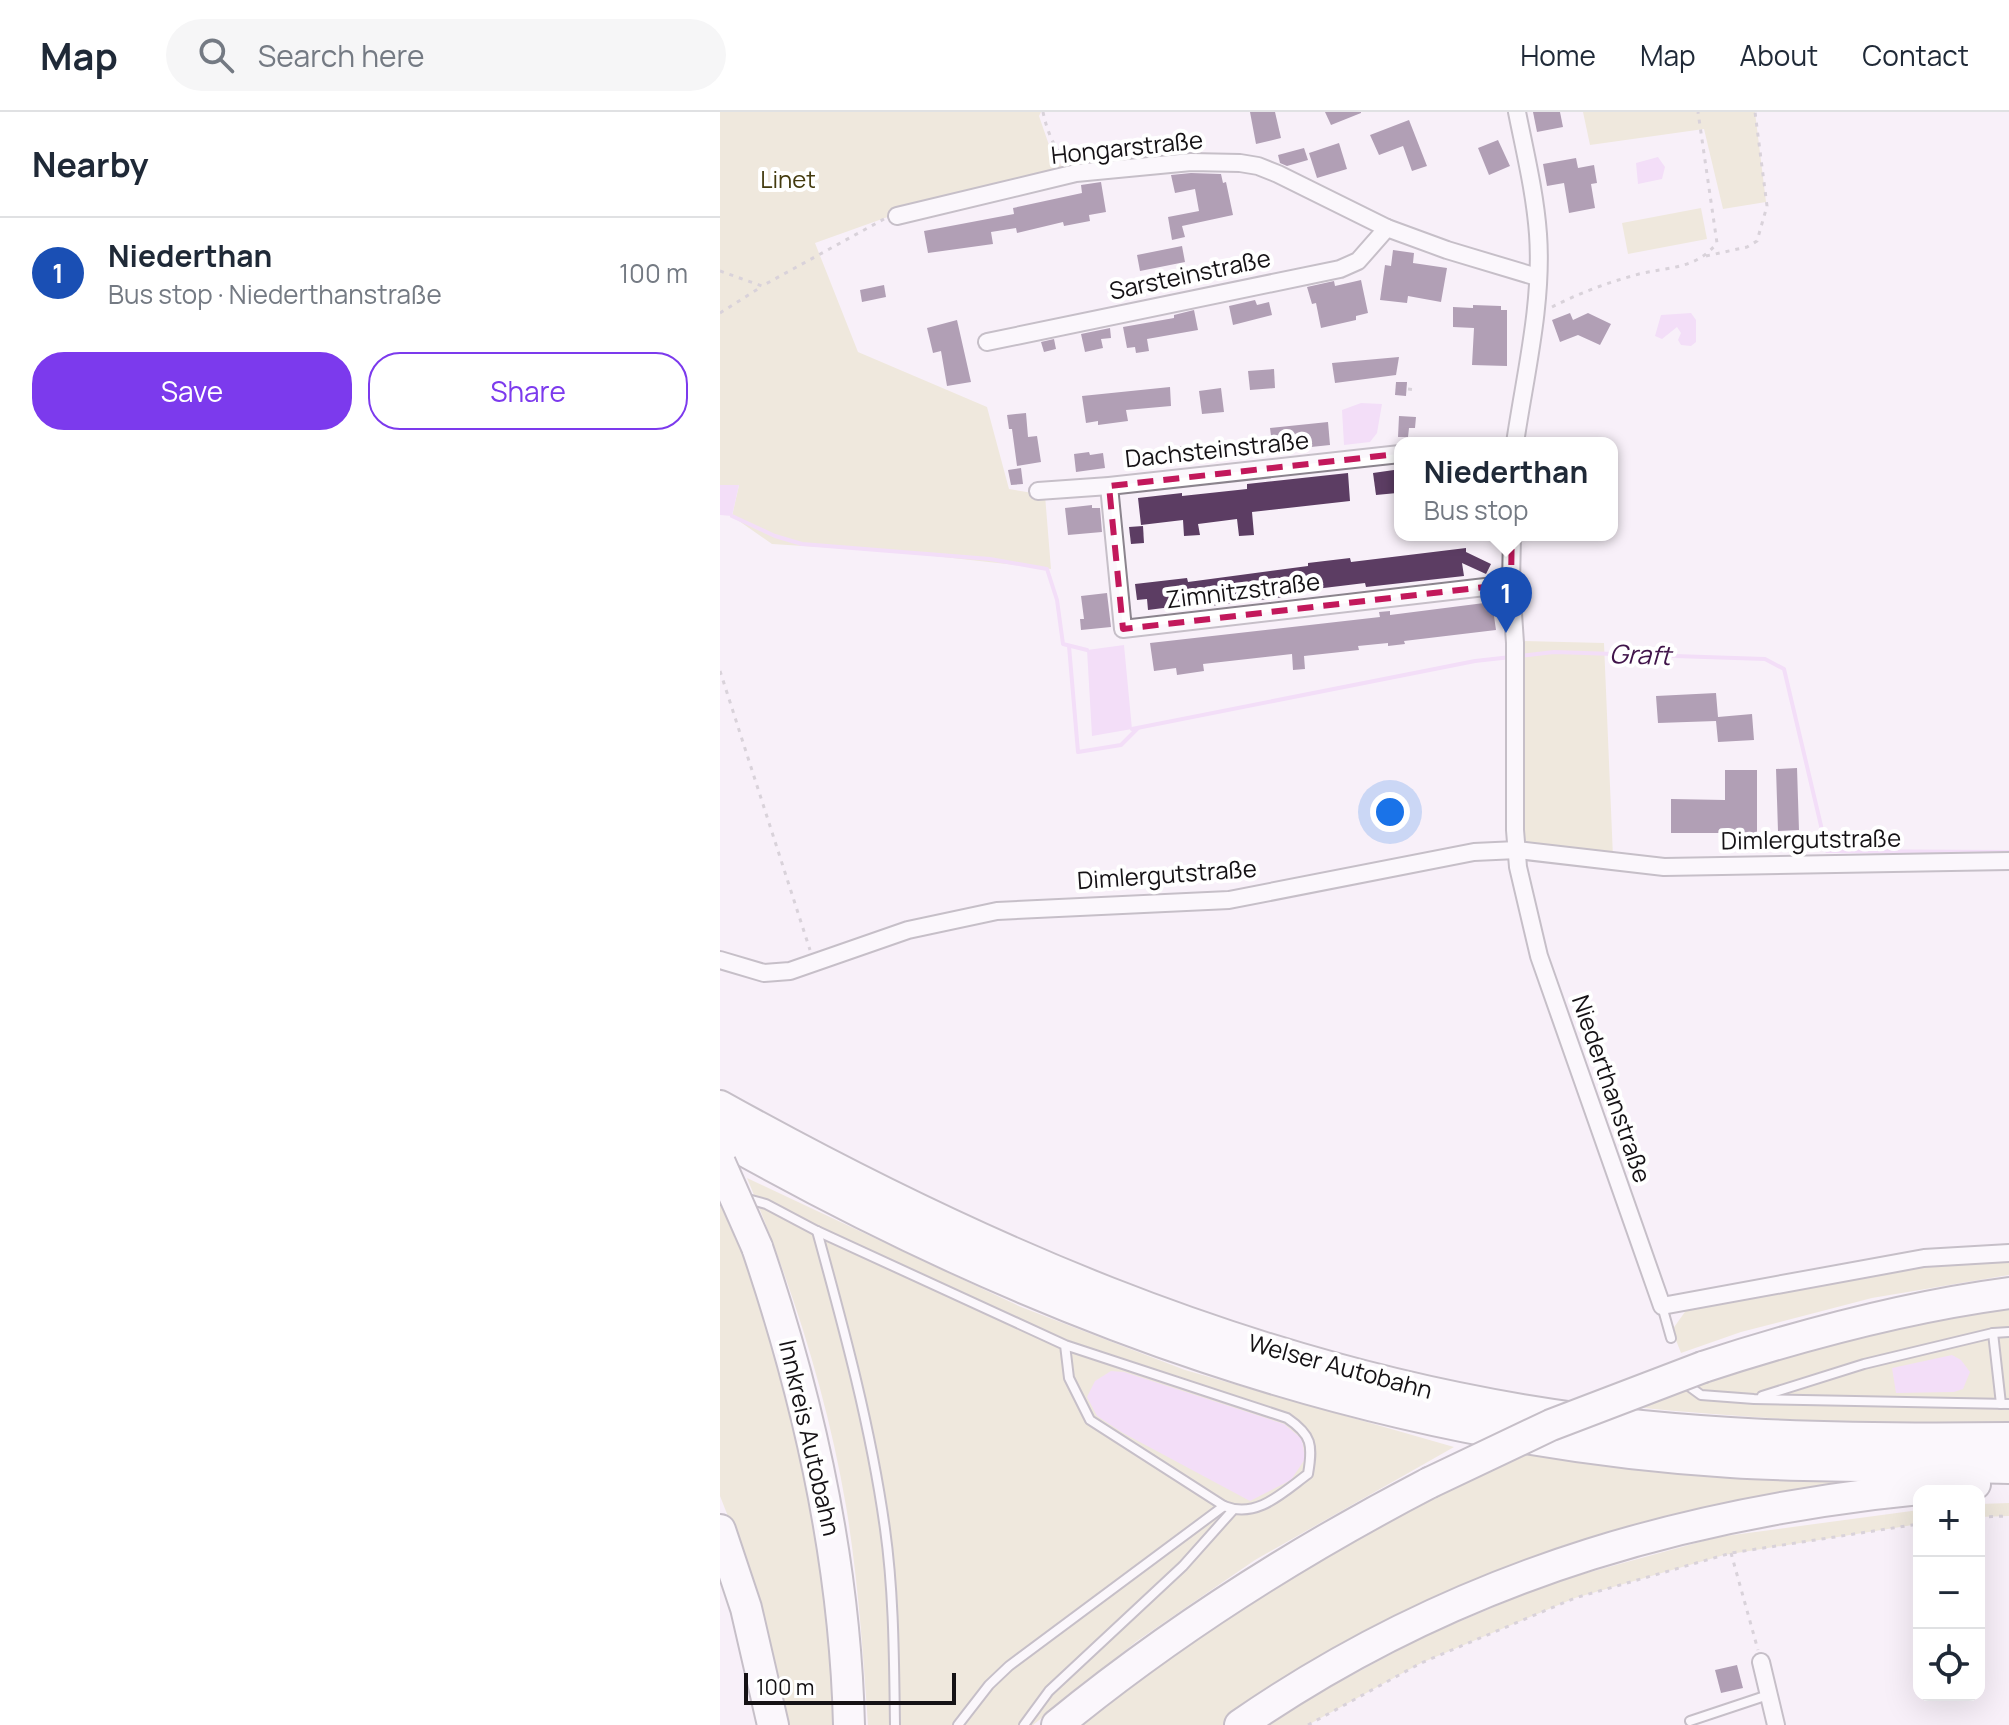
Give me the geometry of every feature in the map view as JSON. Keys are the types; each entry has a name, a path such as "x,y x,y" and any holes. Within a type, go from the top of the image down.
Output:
{"highway":[{"name":"Welser Autobahn","path":"720,1106 911,1207 1009,1253 1112,1296 1222,1336 1335,1368 1521,1410 1640,1425 1805,1437 2009,1438"},
{"name":"Welser Autobahn","path":"720,1137 931,1248 1045,1299 1140,1336 1308,1390 1475,1428 1605,1449 1731,1462 2009,1468"},
{"name":"Innkreis Autobahn","path":"720,1163 757,1247 806,1404 824,1488 844,1628 849,1725"},
{"path":"1057,1725 1214,1609 1361,1518 1551,1425 1697,1377 1800,1336 1883,1314 2009,1293"},
{"path":"1240,1725 1333,1665 1407,1626 1510,1580 1588,1553 1745,1514 1899,1492 2009,1482"},
{"path":"720,1530 746,1608 773,1725"}],"street":[{"path":"1516,437 1534,315 1538,235 1517,112"},
{"name":"Hongarstraße","path":"897,216 1076,173 1191,162 1258,166 1387,228 1537,277"},
{"name":"Sarsteinstraße","path":"987,342 1340,269 1358,261 1387,228"},
{"name":"Dachsteinstraße","path":"1038,491 1394,455"},
{"name":"Zimnitzstraße","path":"1109,486 1123,629 1511,584"},
{"name":"Niederthanstraße","path":"1512,541 1518,867 1539,956 1662,1306"},
{"name":"Dimlergutstraße","path":"720,960 764,973 790,971 908,930 997,911 1229,900 1474,852 1517,850 1664,867 2009,861"},
{"path":"1662,1306 1924,1258 2009,1253"},
{"path":"1761,1662 1776,1725"}],"lane":[{"path":"720,1192 766,1204 817,1231 1065,1345 1287,1418 1304,1429 1312,1450 1308,1474 1261,1508 1228,1508 1090,1420 1069,1378 1065,1345"},
{"path":"817,1231 863,1413 885,1530 894,1654 895,1725"},
{"path":"1662,1306 1671,1338"},
{"path":"1754,1399 1864,1364 1993,1333 2009,1332"},
{"path":"1697,1377 1701,1395 1754,1399 2005,1404 1993,1333"},
{"path":"958,1725 989,1685 1009,1666 1228,1508"},
{"path":"1024,1725 1049,1691 1183,1566 1228,1508"},
{"path":"1690,1721 1768,1695"}],"path":[{"path":"1043,112 1058,153 1076,173"},
{"path":"1698,112 1717,227 1717,243 1706,256"},
{"path":"1534,315 1606,284 1686,265 1706,256 1747,247 1757,241 1767,206 1755,112"},
{"path":"720,313 762,286 882,220 897,216"},
{"path":"720,271 762,286"},
{"path":"1408,389 1417,390"},
{"path":"720,671 814,963"},
{"path":"1985,1517 2009,1516"},
{"path":"1308,1725 1421,1663 1575,1598 1731,1553 1913,1525"},
{"path":"1731,1553 1761,1662"}],"highlighted area":[{"path":"1398,454 1513,456 1511,584 1123,629 1109,486"}],"green space":[{"name":"Linet","path":"720,112 1041,112 1039,116 1049,145 1066,174 924,204 815,243 858,352 987,407 1009,489 1045,495 1051,569 898,552 772,544 732,516 739,485 720,485"},
{"path":"1583,112 1755,112 1766,202 1723,209 1704,129 1590,145"},
{"path":"1701,208 1707,239 1628,254 1622,223"},
{"path":"1520,641 1604,643 1613,857 1522,843"},
{"path":"747,1178 1021,1307 1185,1370 1454,1447 1255,1560 1137,1641 1033,1725 868,1725 854,1560 829,1422 806,1339"},
{"path":"720,1197 744,1252 794,1403 825,1567 837,1725 787,1725 777,1670 742,1552 720,1496"},
{"path":"2009,1258 2009,1275 1872,1298 1741,1332 1681,1353 1672,1330 1687,1309 1932,1264"},
{"path":"2009,1307 2009,1423 1821,1421 1633,1407 1802,1346 1928,1318"},
{"path":"1522,1453 1651,1472 1858,1481 1858,1487 1731,1506 1342,1649 1223,1725 1079,1725 1176,1650 1305,1566"},
{"path":"2009,1503 2009,1516 1985,1517 1985,1504"},
{"path":"1913,1511 1913,1525 1724,1555 1575,1598 1421,1663 1308,1725 1266,1725 1282,1713 1421,1638 1550,1583 1718,1537"}],"shaded area":[{"path":"1658,157 1665,167 1662,179 1638,184 1636,163"},
{"path":"1691,313 1696,320 1696,342 1691,346 1681,345 1678,340 1681,333 1677,327 1662,339 1655,336 1661,315"},
{"path":"1361,403 1382,404 1377,433 1370,442 1344,445 1342,410"},
{"path":"720,485 739,485 732,516 720,515"},
{"path":"1124,645 1132,729 1092,736 1087,650"},
{"path":"1952,1355 1961,1360 1970,1372 1963,1389 1954,1392 1896,1393 1892,1368"},
{"path":"1111,1371 1124,1372 1284,1424 1302,1439 1305,1459 1291,1480 1250,1501 1097,1416 1087,1397 1095,1381"}],"building":[{"path":"1250,112 1275,112 1281,138 1256,144"},
{"path":"1325,112 1361,112 1361,113 1331,125"},
{"path":"1533,112 1560,112 1563,127 1537,132"},
{"path":"1409,120 1427,166 1412,171 1403,146 1379,155 1370,135"},
{"path":"1498,140 1510,166 1489,175 1478,148"},
{"path":"1339,143 1347,169 1317,178 1309,153"},
{"path":"1304,148 1308,160 1287,166 1280,163 1278,155"},
{"path":"1576,158 1578,168 1594,165 1597,183 1591,184 1595,208 1569,213 1564,183 1547,186 1543,164"},
{"path":"1221,174 1223,183 1226,182 1233,215 1182,226 1185,237 1172,240 1168,217 1199,211 1195,189 1175,193 1171,175"},
{"path":"1101,182 1106,212 1089,215 1090,221 1064,226 1063,222 1017,233 1016,228 991,232 993,244 928,253 924,231 1014,214 1013,208 1082,193 1081,185"},
{"path":"1182,246 1185,262 1140,271 1137,255"},
{"path":"1393,250 1414,253 1413,263 1447,268 1441,302 1408,296 1407,303 1380,300 1385,265 1391,266"},
{"path":"1361,280 1368,313 1356,316 1356,320 1321,328 1316,303 1312,304 1307,287 1334,281 1335,286"},
{"path":"884,285 886,297 862,302 860,290"},
{"path":"1255,300 1257,305 1269,302 1272,315 1233,325 1229,306"},
{"path":"1473,305 1501,306 1501,310 1507,310 1507,366 1472,365 1474,328 1453,327 1453,307 1473,308"},
{"path":"1194,310 1198,330 1147,339 1149,351 1136,353 1135,347 1127,348 1123,327 1174,318 1174,315"},
{"path":"1570,313 1573,320 1588,313 1611,324 1600,345 1578,335 1560,342 1552,320"},
{"path":"957,320 971,382 947,386 941,351 933,353 927,328"},
{"path":"1110,328 1111,338 1101,339 1103,348 1085,352 1081,334"},
{"path":"1054,339 1056,349 1044,352 1041,342"},
{"path":"1399,357 1396,375 1335,383 1332,363"},
{"path":"1274,369 1275,388 1250,390 1248,371"},
{"path":"1396,382 1407,382 1406,396 1395,395"},
{"path":"1170,387 1171,406 1126,410 1128,421 1098,425 1098,421 1086,423 1082,396"},
{"path":"1221,388 1224,412 1202,414 1199,391"},
{"path":"1026,413 1028,437 1037,436 1041,462 1017,466 1007,415"},
{"path":"1399,416 1416,417 1415,428 1409,428 1408,437 1398,437"},
{"path":"1328,422 1330,445 1273,451 1270,428"},
{"path":"1209,444 1210,456 1176,460 1174,447"},
{"path":"1089,452 1090,455 1103,453 1105,468 1076,472 1074,454"},
{"path":"1021,468 1023,484 1011,485 1008,470"},
{"path":"1394,470 1394,493 1376,495 1373,473"},
{"path":"1348,473 1350,501 1252,512 1254,535 1239,536 1237,519 1198,524 1200,535 1184,536 1183,520 1141,525 1138,498 1247,489 1247,484"},
{"path":"1092,505 1092,508 1100,508 1102,532 1068,535 1065,508"},
{"path":"1143,526 1144,543 1131,544 1129,527"},
{"path":"1466,548 1466,552 1491,564 1486,574 1462,563 1464,576 1366,587 1365,583 1299,591 1300,595 1202,607 1202,603 1148,610 1147,599 1137,600 1135,584 1187,578 1188,582 1308,566 1308,563 1350,558 1351,562"},
{"path":"1107,593 1111,627 1081,630 1080,619 1084,619 1081,596"},
{"path":"1492,602 1496,630 1404,641 1405,644 1388,646 1388,643 1358,646 1359,650 1304,656 1305,669 1293,670 1292,654 1203,664 1204,671 1177,675 1176,668 1154,671 1150,643 1380,617 1379,612 1390,611 1390,615"},
{"path":"1716,693 1718,717 1752,714 1754,740 1718,742 1716,721 1658,723 1656,696"},
{"path":"1797,768 1799,830 1778,831 1776,769"},
{"path":"1725,770 1757,770 1757,833 1671,833 1671,799 1725,800"},
{"path":"1737,1665 1743,1688 1721,1693 1715,1670"}],"waterway":[{"path":"732,516 775,536 802,544 990,559 1047,569 1057,600 1063,644 1087,650"},
{"path":"1069,646 1078,752 1121,745 1138,728"},
{"name":"Graft","path":"1519,656 1554,652 1765,659 1784,669 1827,851 2009,852"},
{"name":"Graft","path":"1132,729 1475,661 1511,657"}],"place":[{"name":"Niederthan","path":"1506,633"}]}
